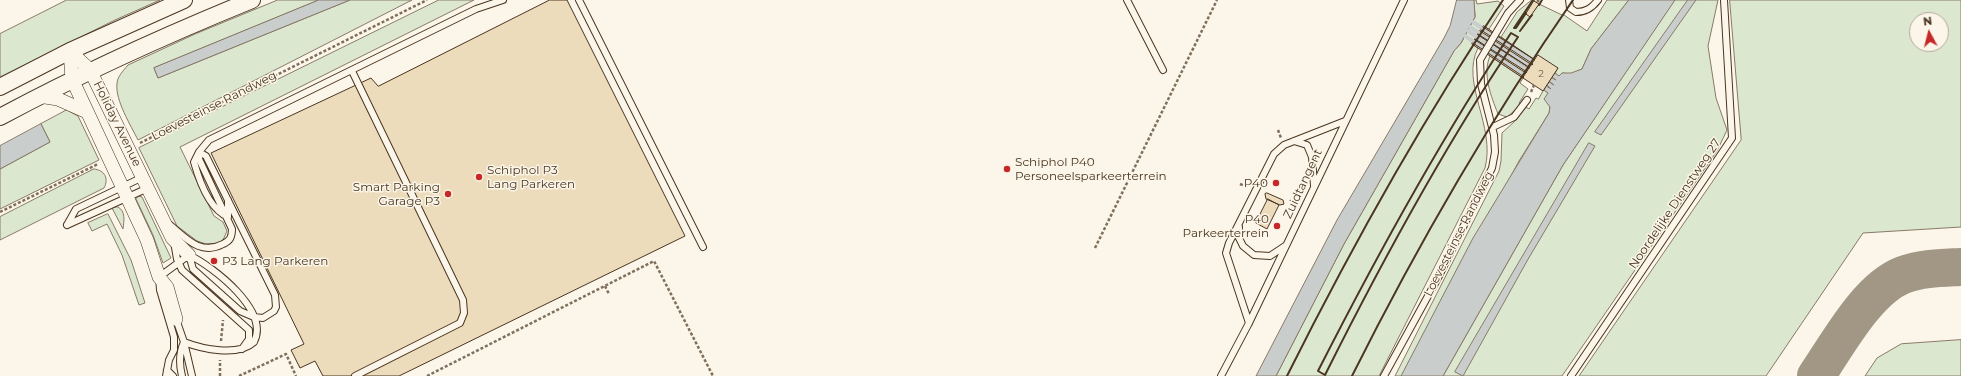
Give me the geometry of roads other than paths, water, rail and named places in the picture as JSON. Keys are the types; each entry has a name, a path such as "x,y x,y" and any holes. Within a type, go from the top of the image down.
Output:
{"street":[{"path":"0,87 70,51 184,0"},
{"path":"0,117 90,70 178,30 252,0"},
{"name":"Holiday Avenue","path":"70,51 90,70 184,259"},
{"name":"Holiday Avenue","path":"70,51 72,79 85,111 109,158 147,240 160,277 167,287 176,319"},
{"path":"39,96 58,98 85,111"}],"lane":[{"path":"228,217 215,209 196,171 194,162 199,152 209,140 476,10 503,0"},
{"path":"579,0 703,247"},
{"path":"1127,0 1163,70"},
{"name":"Zuidtangent","path":"1222,376 1249,323 1404,0"},
{"name":"Loevesteinse Randweg","path":"1384,376 1439,276 1492,168 1495,152 1493,127 1479,69 1480,60 1508,13 1520,0"},
{"path":"1568,0 1570,8 1576,12 1584,12 1594,6 1598,0"},
{"name":"Noordelijke Dienstweg 27","path":"1571,376 1732,138 1724,0"},
{"path":"352,71 463,300 464,313 460,323 355,376"},
{"path":"1493,127 1514,117 1527,100"},
{"path":"1249,323 1226,254 1239,225 1274,154 1284,145 1345,121"},
{"path":"1294,141 1307,145 1310,151 1314,187"},
{"path":"199,152 206,156 277,299 276,307 270,314 263,318 254,317"},
{"path":"145,182 125,193 67,225 76,209 125,193 145,182"},
{"path":"163,219 196,245 205,249 212,249 228,242 231,238 232,229 228,217 228,200"},
{"path":"1239,225 1239,238 1249,253 1254,255 1270,256 1285,246"},
{"path":"173,376 166,373 169,360 174,350 174,337 160,290 160,277 184,259"},
{"path":"182,376 180,361 181,350 184,342 198,348 240,350 249,339 250,335 245,325 182,270 184,259"},
{"name":"Holiday Avenue","path":"184,259 193,269 240,311 254,317"},
{"name":"Holiday Avenue","path":"184,259 201,261 246,300 258,328 257,336 250,346 240,350"},
{"name":"Holiday Avenue","path":"176,319 184,342 192,376"}],"waterway":[{"path":"1473,22 1534,62"},
{"path":"1470,27 1531,67"},
{"path":"1468,31 1528,71"},
{"path":"1465,36 1525,75"}],"place":[{"name":"Schiphol P40 Personeelsparkeerterrein","path":"1007,169"},
{"name":"Schiphol P3 Lang Parkeren","path":"479,177"},
{"name":"P40","path":"1276,183"},
{"name":"Smart Parking Garage P3","path":"448,194"},
{"name":"P40 Parkeerterrein","path":"1277,226"},
{"name":"P3 Lang Parkeren","path":"214,261"}]}
